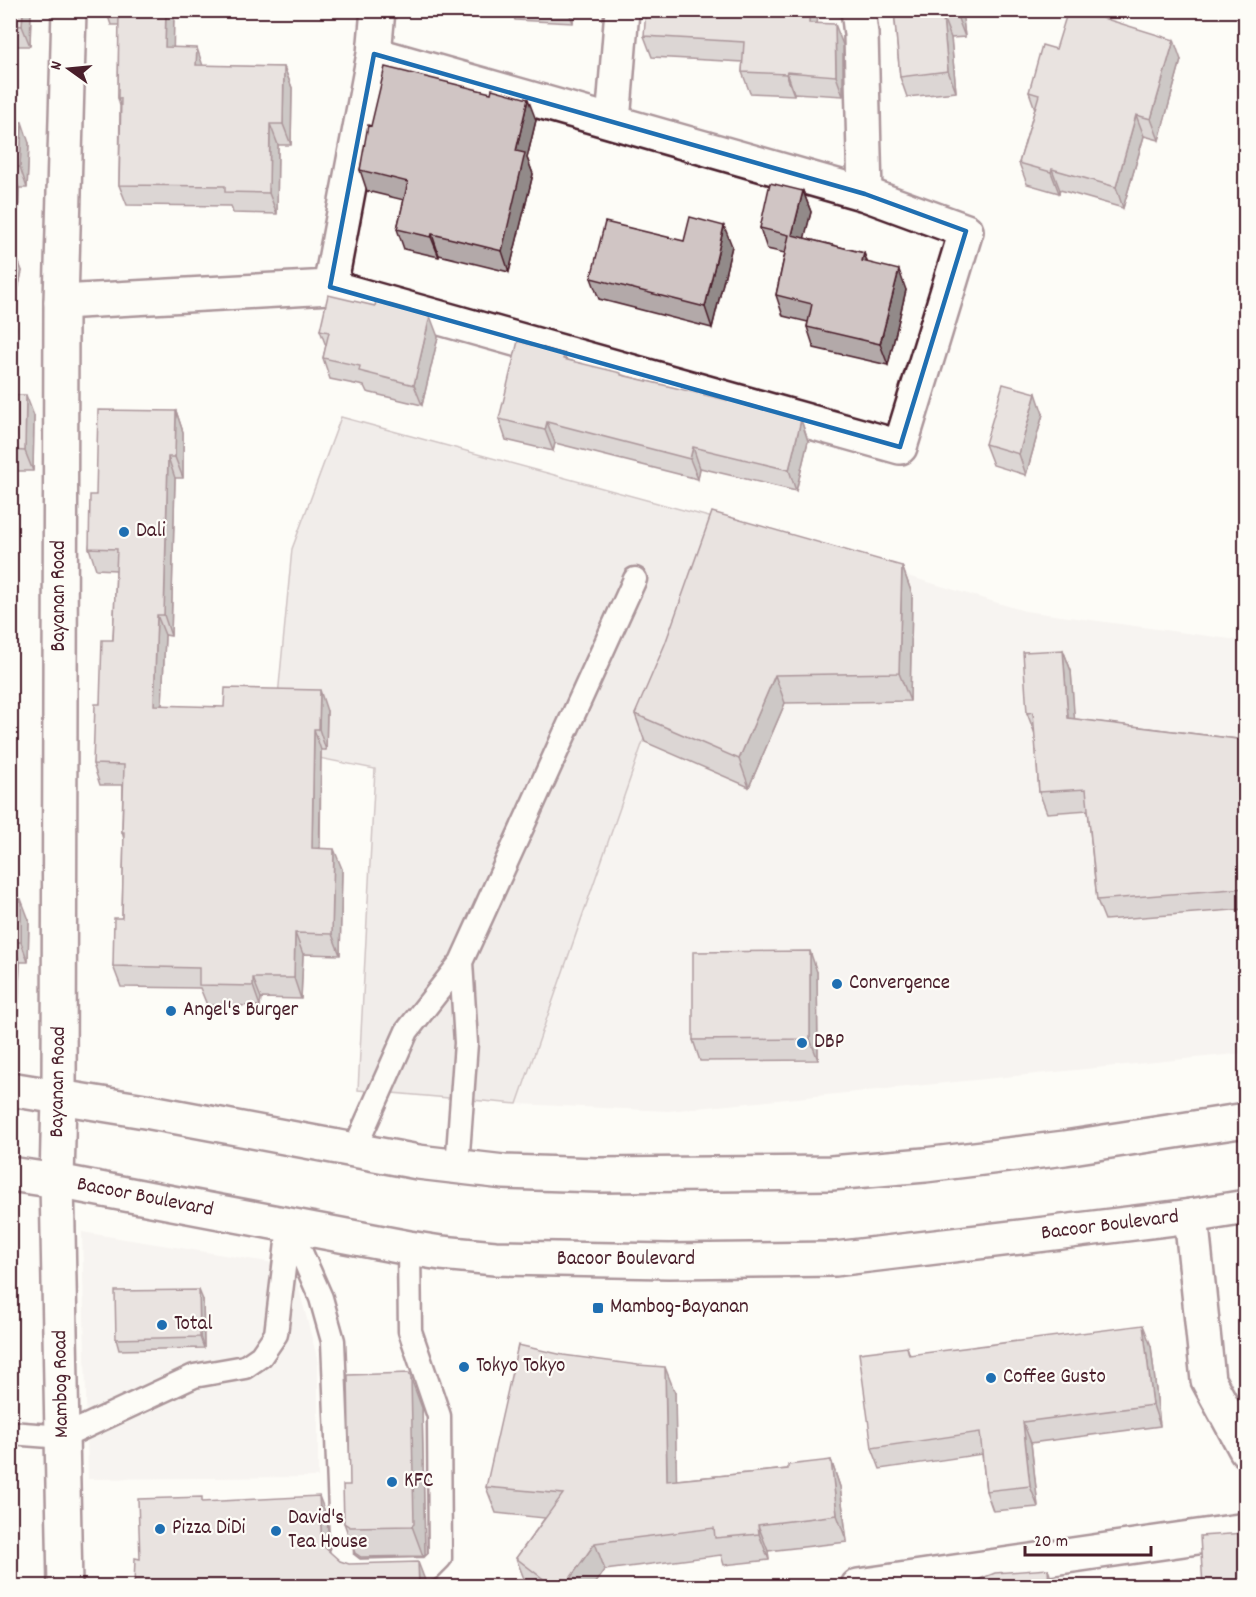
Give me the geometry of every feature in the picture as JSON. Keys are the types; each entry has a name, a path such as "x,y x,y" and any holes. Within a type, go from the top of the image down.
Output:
{"main road":[{"name":"Bayanan Road","path":"57,1181 61,302 69,10"},
{"path":"330,286 374,54 378,10"},
{"path":"613,122 622,10"},
{"path":"858,10 861,34 865,194"},
{"path":"61,302 330,286 900,447 966,231 865,194 374,54"},
{"path":"10,1089 457,1167 504,1172 598,1175 831,1173 925,1165 1065,1148 1245,1120"},
{"name":"Bacoor Boulevard","path":"10,1174 409,1248 495,1258 669,1261 835,1259 1191,1216 1245,1207"},
{"name":"Mambog Road","path":"57,1181 65,1587"},
{"path":"1191,1216 1208,1380 1245,1450"},
{"path":"858,1587 1245,1530"}],"lane":[{"path":"354,1150 407,1032 462,962 635,579"},
{"path":"457,1167 466,1043 462,962"},
{"path":"289,1225 321,1298 333,1341 342,1560 356,1571 429,1569 440,1558 439,1416 410,1331 409,1248"},
{"path":"10,1433 63,1437 194,1376 245,1367 261,1356 276,1334 289,1225"}],"highlighted area":[{"path":"374,54 865,194 966,231 900,447 330,287"}],"shaded area":[{"path":"341,417 720,520 517,1104 358,1090 375,769 273,749 292,549"},
{"path":"720,520 1025,611 1245,641 1245,1053 668,1111 517,1104"},
{"path":"82,1232 293,1266 318,1361 318,1477 88,1479"}],"building":[{"path":"10,10 23,10 22,26 10,25"},
{"path":"119,10 166,10 165,47 197,48 196,65 284,67 283,124 270,124 269,193 225,192 225,186 119,185 121,98 118,98"},
{"path":"646,10 809,10 809,23 835,24 836,76 787,72 786,74 742,72 744,42 644,36"},
{"path":"894,10 957,10 957,16 943,17 948,71 900,77"},
{"path":"1068,10 1077,10 1174,40 1151,119 1136,115 1116,187 1052,169 1051,172 1019,163 1039,95 1029,92 1042,45 1056,49"},
{"path":"385,67 491,93 492,89 528,99 516,151 525,153 502,251 432,234 431,237 397,229 408,182 360,170 368,125 371,126"},
{"path":"10,121 22,122 20,167 12,167 10,204"},
{"path":"770,183 803,191 792,235 864,253 862,261 899,270 880,344 807,327 812,304 776,295 789,235 760,228"},
{"path":"690,217 724,226 705,307 591,278 605,222 684,241"},
{"path":"10,249 14,250 10,268"},
{"path":"328,295 375,306 376,301 430,316 414,385 359,371 360,366 323,358 329,332 320,330"},
{"path":"518,341 564,354 563,359 801,420 789,470 693,447 690,459 547,422 545,430 499,419"},
{"path":"1003,384 1036,393 1019,454 985,444"},
{"path":"10,395 26,395 25,451 10,450"},
{"path":"98,410 176,411 175,457 168,457 164,615 157,615 154,705 224,707 225,688 320,690 319,729 314,729 312,848 334,849 332,934 295,933 294,978 253,978 253,986 199,985 199,968 113,966 114,918 122,918 124,765 93,764 95,704 100,704 102,640 113,640 117,549 89,548 90,495 96,495"},
{"path":"712,512 902,566 899,673 775,675 739,759 635,714 665,644"},
{"path":"1063,650 1068,718 1245,740 1245,888 1097,900 1086,789 1039,792 1033,712 1027,713 1023,652"},
{"path":"10,899 21,899 21,942 12,942 10,992"},
{"path":"810,951 810,1039 693,1040 693,952"},
{"name":"Total","path":"199,1290 200,1337 116,1339 115,1291"},
{"path":"1143,1325 1153,1405 1023,1422 1030,1486 986,1491 980,1432 872,1448 859,1353 907,1347 909,1355"},
{"path":"518,1345 563,1355 665,1367 667,1481 788,1469 788,1465 831,1460 837,1515 758,1525 759,1534 715,1538 714,1528 595,1543 564,1587 554,1587 516,1558 563,1494 486,1487"},
{"name":"KFC","path":"409,1373 411,1378 414,1524 412,1526 350,1527 344,1523 343,1485 350,1485 348,1375"},
{"path":"319,1496 322,1545 340,1561 349,1564 418,1562 419,1587 134,1587 135,1558 140,1559 138,1499 202,1497 202,1502"},
{"path":"1245,1533 1245,1587 1203,1587 1200,1536"},
{"path":"1048,1569 1049,1587 960,1587 995,1573"}],"place":[{"name":"Dali","path":"124,532"},
{"name":"Convergence","path":"837,984"},
{"name":"Angel's Burger","path":"171,1011"},
{"name":"DBP","path":"802,1043"},
{"name":"Mambog-Bayanan","path":"598,1308"},
{"name":"Total","path":"162,1325"},
{"name":"Tokyo Tokyo","path":"464,1367"},
{"name":"Coffee Gusto","path":"991,1378"},
{"name":"KFC","path":"392,1482"},
{"name":"Pizza DiDi","path":"160,1529"},
{"name":"David's Tea House","path":"276,1531"}]}
